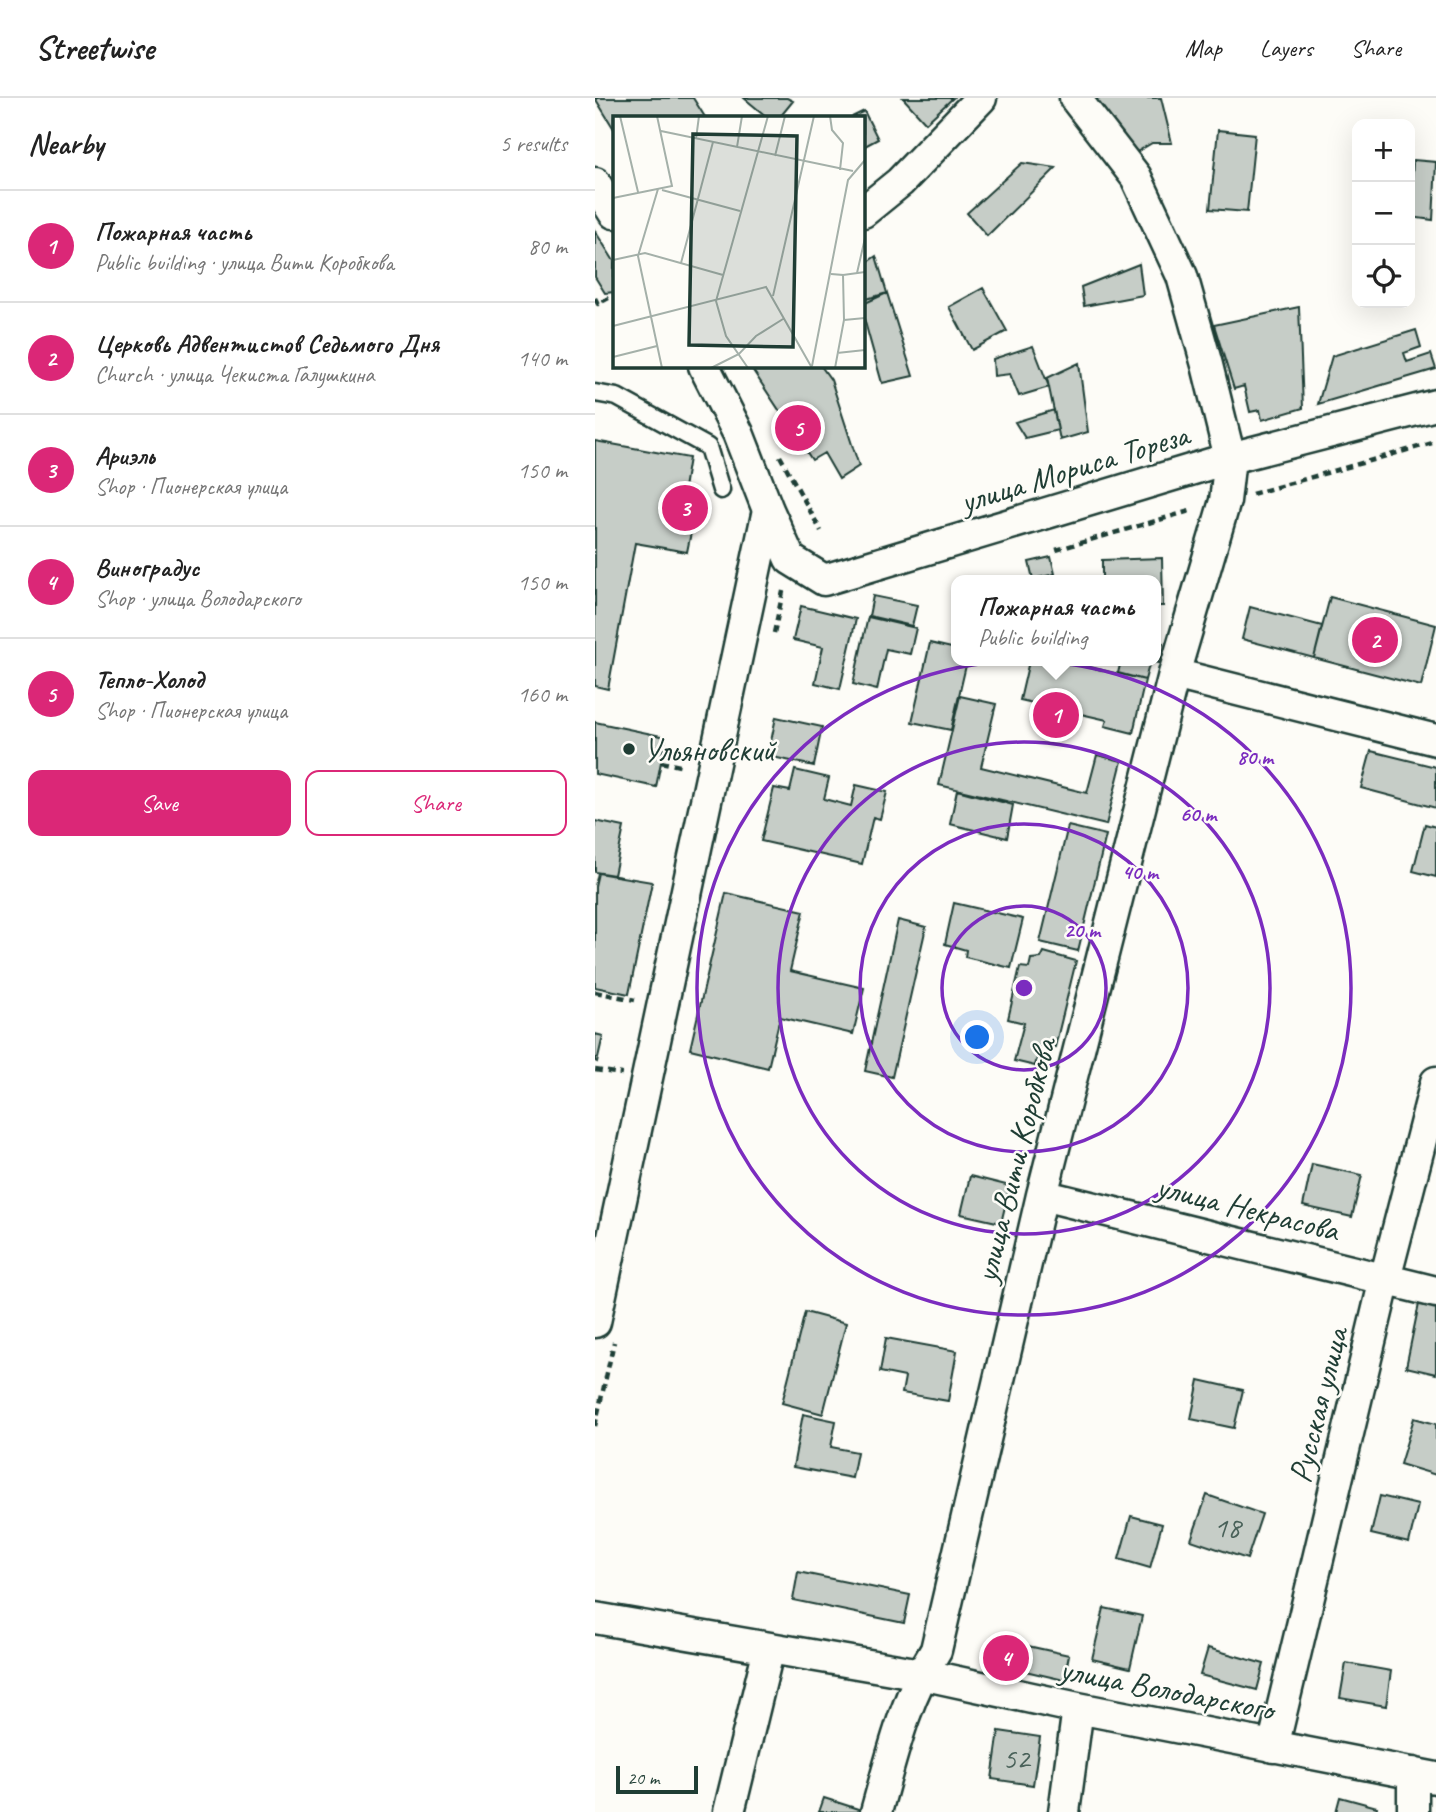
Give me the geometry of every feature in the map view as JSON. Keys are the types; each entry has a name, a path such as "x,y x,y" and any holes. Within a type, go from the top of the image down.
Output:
{"street":[{"path":"865,210 900,182 981,98"},
{"name":"улица Вити Коробкова","path":"876,1812 902,1720 921,1674 936,1650 1042,1195 1174,674 1225,501 1230,458 1182,276 1136,177 1075,98"},
{"path":"595,183 613,212"},
{"name":"улица Мориса Тореза","path":"705,368 738,433 790,559 824,580 1230,458 1436,405"},
{"path":"595,1322 768,510"},
{"path":"1174,674 1436,740"},
{"name":"Русская улица","path":"1273,1747 1385,1279 1436,1082"},
{"name":"улица Некрасова","path":"1042,1195 1436,1292"},
{"name":"улица Володарского","path":"595,1618 921,1674 1079,1709 1425,1775"},
{"path":"729,1812 769,1648"},
{"path":"1064,1812 1079,1709"},
{"path":"1413,1812 1425,1775"}],"lane":[{"path":"595,393 617,397 708,447 721,489"}],"path":[{"path":"595,298 597,305 613,296"},
{"path":"595,992 662,1006"},
{"path":"595,1070 635,1077"}],"building":[{"path":"595,98 693,98 704,116 613,116 613,127"},
{"path":"744,98 787,98 793,101 781,116 766,116"},
{"path":"903,98 953,98 926,123"},
{"path":"1088,98 1161,98 1172,143 1152,143 1135,153"},
{"path":"864,111 878,139 865,146 865,116 854,116"},
{"path":"1218,130 1255,134 1247,212 1210,209"},
{"path":"1415,160 1436,162 1433,220 1415,218"},
{"path":"1022,163 1056,168 987,236 967,213"},
{"path":"595,231 613,259 613,292 605,293 595,277"},
{"path":"876,256 887,293 865,299 865,264"},
{"path":"1139,264 1143,295 1084,306 1081,287"},
{"path":"983,288 1007,331 972,350 949,307"},
{"path":"887,293 913,376 882,383 865,322 865,303"},
{"path":"1299,307 1303,408 1262,420 1260,410 1250,412 1244,386 1234,389 1214,325"},
{"path":"1416,330 1421,347 1404,353 1407,362 1431,354 1436,369 1318,404 1332,356"},
{"path":"1033,346 1049,387 1019,396 1010,374 994,376 993,359"},
{"path":"1079,363 1088,432 1060,440 1047,378"},
{"path":"751,368 822,368 831,380 859,466 839,479 824,453 812,460"},
{"path":"1054,410 1058,430 1025,438 1015,422"},
{"path":"595,441 689,458 683,494 698,498 687,552 635,543 608,689 595,686"},
{"path":"1051,557 1055,574 1032,575 1029,562"},
{"path":"1162,558 1163,606 1161,575 1102,575 1102,560"},
{"path":"873,596 917,605 912,626 869,616"},
{"path":"1330,597 1436,625 1421,686 1314,658"},
{"path":"801,606 856,619 840,689 815,683 823,647 793,640"},
{"path":"1250,607 1322,626 1314,658 1242,639"},
{"path":"868,617 916,628 910,654 886,649 877,690 853,684"},
{"path":"930,643 951,648 951,666 966,666 951,730 912,722"},
{"path":"1028,666 1085,666 1145,680 1133,733 1105,726 1107,720 1020,700"},
{"path":"1120,666 1149,666 1145,680 1118,673"},
{"path":"960,696 996,704 981,767 1087,793 1097,755 1122,761 1106,825 939,785"},
{"path":"776,717 822,727 814,766 768,756"},
{"name":"Ульяновский","path":"595,722 666,737 656,787 595,774"},
{"path":"1371,751 1436,767 1436,808 1361,788"},
{"path":"795,770 829,778 824,799 851,806 856,785 887,792 880,819 873,817 862,864 761,841 774,788 790,791"},
{"path":"957,790 1013,805 1007,838 950,824"},
{"path":"595,821 624,827 614,875 595,872"},
{"path":"1425,824 1436,827 1436,877 1413,871"},
{"path":"1068,826 1106,835 1078,951 1040,942"},
{"path":"598,873 652,882 629,994 595,987 595,886"},
{"path":"726,893 804,911 790,971 864,988 853,1034 780,1017 768,1068 690,1049"},
{"path":"954,903 1023,919 1011,968 965,957 966,950 945,944"},
{"path":"898,920 926,927 892,1077 865,1071"},
{"path":"1044,952 1076,961 1055,1047 1041,1042 1035,1066 1014,1061 1024,1023 1008,1019 1020,967 1029,968 1031,959 1041,958"},
{"path":"595,1034 603,1036 597,1062 595,1061"},
{"path":"1312,1164 1362,1175 1352,1217 1303,1206"},
{"path":"970,1176 1010,1186 1001,1223 961,1214"},
{"path":"1419,1304 1436,1308 1436,1374 1406,1367"},
{"path":"805,1312 846,1323 823,1414 782,1403"},
{"path":"886,1338 957,1351 948,1401 902,1393 905,1377 880,1372"},
{"path":"1199,1380 1243,1390 1234,1428 1191,1419"},
{"path":"803,1414 836,1421 831,1447 857,1452 852,1478 793,1467"},
{"path":"1414,1418 1436,1424 1436,1475 1400,1464"},
{"path":"1207,1495 1262,1514 1247,1559 1191,1540"},
{"path":"1380,1496 1418,1505 1409,1543 1371,1534"},
{"path":"1131,1516 1162,1524 1150,1568 1119,1559"},
{"path":"798,1572 910,1595 904,1623 793,1600"},
{"path":"1104,1608 1142,1616 1130,1668 1092,1659"},
{"path":"996,1639 1069,1655 1064,1680 991,1663"},
{"path":"1208,1648 1264,1664 1257,1690 1200,1675"},
{"path":"1346,1663 1391,1671 1386,1706 1340,1698"},
{"path":"999,1731 1040,1737 1033,1785 992,1779"},
{"path":"1340,1797 1377,1807 1376,1812 1336,1812"},
{"path":"824,1798 858,1809 857,1812 819,1812"}],"place":[{"name":"Тепло-Холод","path":"798,428"},
{"name":"Ариэль","path":"685,508"},
{"name":"Церковь Адвентистов Седьмого Дня","path":"1375,640"},
{"name":"Пожарная часть","path":"1056,715"},
{"name":"Ульяновский","path":"629,749"},
{"name":"Виноградус","path":"1006,1658"}]}
